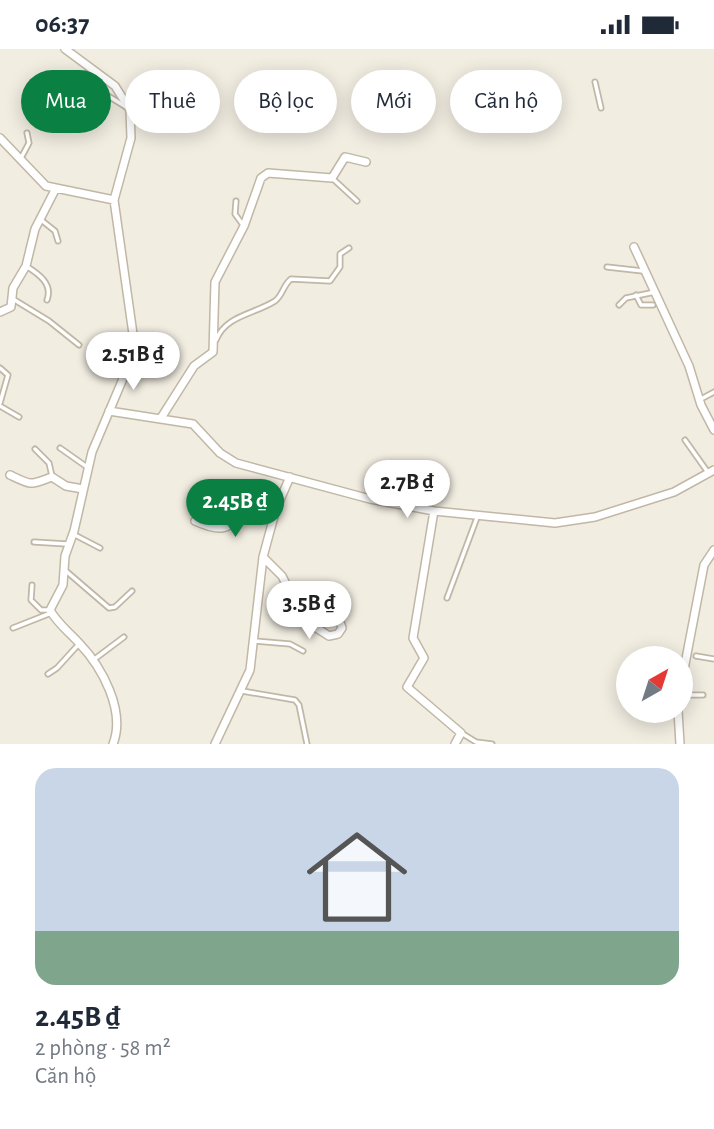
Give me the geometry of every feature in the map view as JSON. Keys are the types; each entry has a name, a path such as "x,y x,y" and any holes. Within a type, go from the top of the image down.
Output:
{"street":[{"path":"65,49 115,86 125,102"},
{"path":"113,744 117,723 115,706 80,643 50,612 63,585 69,545 88,467 122,381 134,341 114,200 131,133"},
{"path":"0,138 38,180 55,190 114,200"},
{"path":"161,418 194,366 213,352 215,282 244,226 261,178 265,174 332,178 345,157 366,162"},
{"path":"0,312 8,310 13,288 26,266 34,229 55,190"},
{"path":"634,247 690,366 699,400 714,431"},
{"path":"109,411 193,424 220,453 236,463 370,499 478,516 555,523 575,521 674,492 710,471"},
{"path":"10,475 36,486 52,477 66,486 83,489"},
{"path":"215,744 250,670 262,557 276,509 290,477"},
{"path":"195,521 212,528 229,526 251,504 276,509"},
{"path":"434,511 413,638 424,659 407,687 461,733 454,744"},
{"path":"692,646 704,565 714,550"},
{"path":"262,557 282,576 304,619 333,636 340,632 342,621 333,603"},
{"path":"679,723 680,744"}],"lane":[{"path":"595,82 601,108"},
{"path":"20,158 29,143 27,133"},
{"path":"332,178 357,201"},
{"path":"236,201 235,214 244,226"},
{"path":"40,219 55,231 58,241"},
{"path":"213,352 223,327 280,297 287,282 330,281 340,267 340,254 349,247"},
{"path":"26,266 45,282 49,291 47,300"},
{"path":"607,267 645,271"},
{"path":"619,305 626,298 654,292"},
{"path":"636,295 639,304 653,305"},
{"path":"12,298 49,321 79,345"},
{"path":"0,368 8,375 0,405 19,418"},
{"path":"699,400 714,392"},
{"path":"685,440 710,471"},
{"path":"60,448 88,467"},
{"path":"35,449 49,463 52,477"},
{"path":"447,598 478,516"},
{"path":"73,534 100,548"},
{"path":"34,542 69,545"},
{"path":"64,570 109,608 115,607 132,591"},
{"path":"32,585 31,600 41,610 50,612"},
{"path":"13,628 50,612"},
{"path":"92,661 124,637"},
{"path":"253,640 290,644 303,651"},
{"path":"48,674 80,643"},
{"path":"693,655 714,659"},
{"path":"240,690 295,700 299,705 307,744"},
{"path":"693,695 703,695"},
{"path":"461,733 476,742 492,744"}]}
